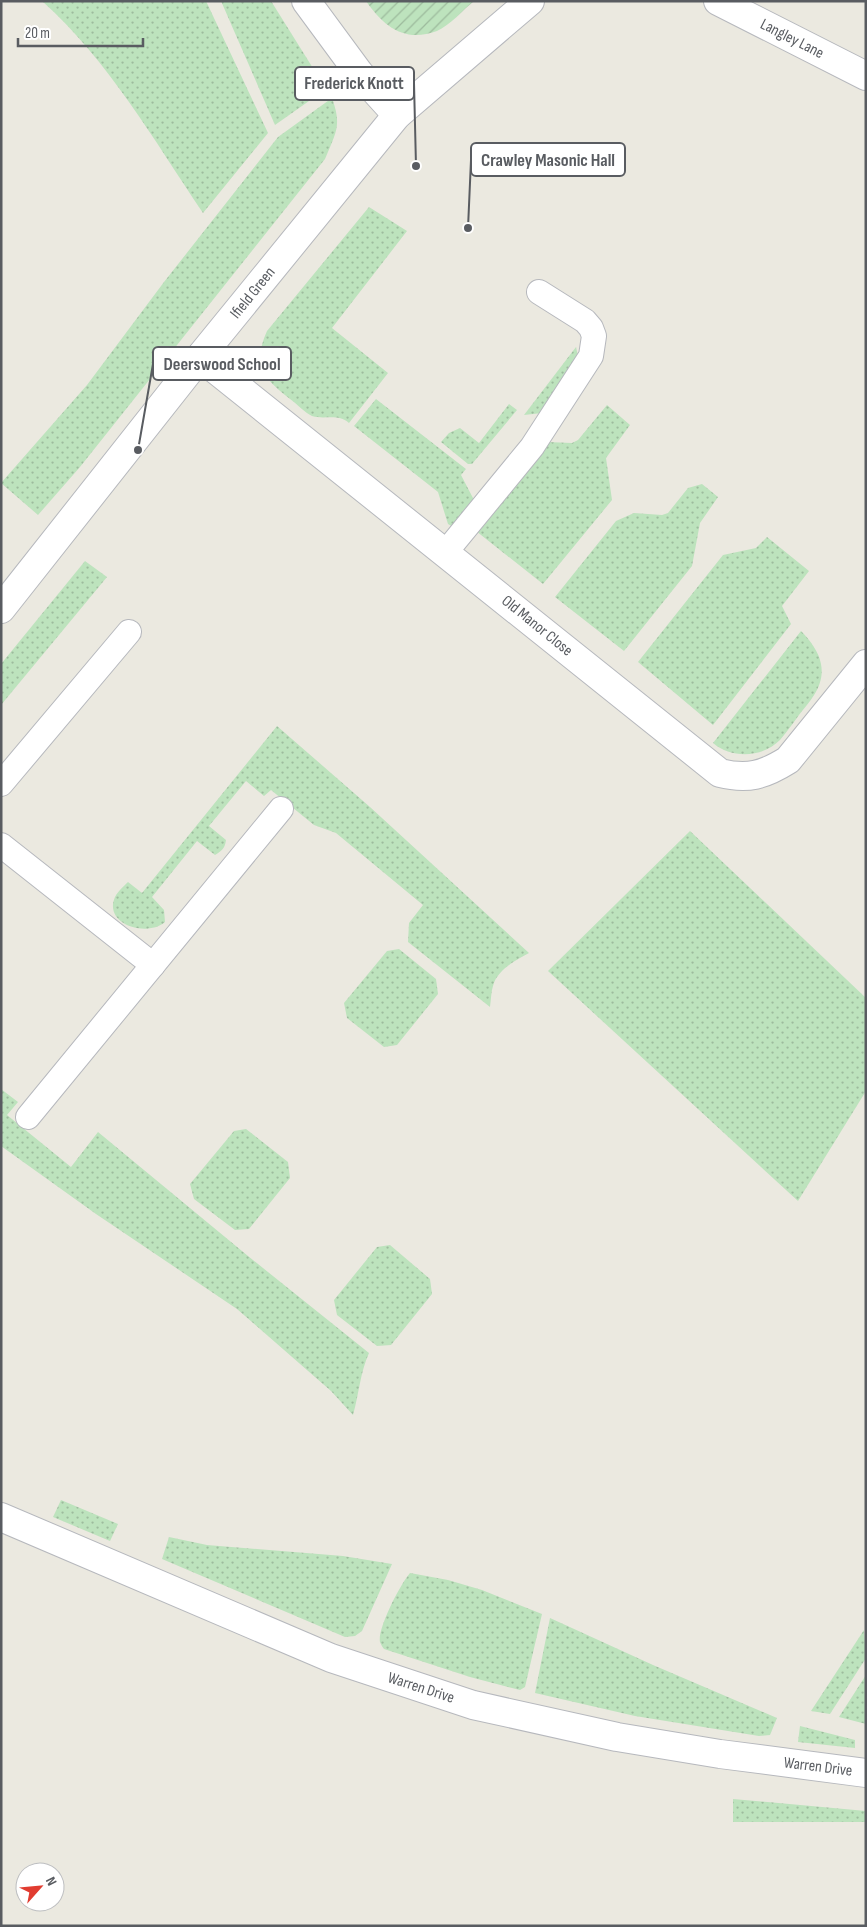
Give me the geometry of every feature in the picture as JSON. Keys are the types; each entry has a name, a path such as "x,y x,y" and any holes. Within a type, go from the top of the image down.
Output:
{"street":[{"path":"306,1 359,73 396,115"},
{"name":"Ifield Green","path":"1,609 200,357 396,115 530,1"},
{"name":"Langley Lane","path":"718,1 866,76"},
{"name":"Old Manor Close","path":"200,357 720,773 737,777 756,776 773,770 788,760 866,664"},
{"name":"Warren Drive","path":"1,1517 331,1658 473,1705 617,1737 720,1754 866,1773"}],"lane":[{"path":"445,552 532,447 591,356 594,336 591,328 585,321 540,292"},
{"path":"1,784 129,632"},
{"path":"28,1117 281,809"},
{"path":"1,845 153,965"}],"green space":[{"path":"42,1 206,1 268,133 203,213 148,129 109,75 66,24"},
{"path":"221,1 271,1 326,89 275,125"},
{"path":"366,1 474,1 442,29 415,35 405,34 388,25"},
{"path":"332,98 337,122 325,159 80,467 38,515 1,483 87,385 164,282 278,137"},
{"path":"369,207 407,231 332,328 388,373 349,423 336,417 312,416 304,411 267,378 261,362 261,353 267,331"},
{"path":"576,347 578,356 542,413 524,415"},
{"path":"376,399 466,469 461,475 474,500 453,527 448,524 438,492 354,426"},
{"path":"509,404 517,410 472,464 468,464 441,442 449,433 460,428 479,443"},
{"path":"607,405 630,425 606,458 612,500 543,584 476,531 547,442 572,443 578,440"},
{"path":"702,484 718,497 700,523 692,566 624,651 555,597 616,521 634,513 662,515 668,513 688,488"},
{"path":"767,537 809,571 782,606 791,624 713,725 638,662 723,555 756,548"},
{"path":"85,561 107,577 1,705 1,664"},
{"path":"801,631 811,642 818,655 822,672 821,679 816,692 785,734 773,746 756,753 738,754 729,752 713,743"},
{"path":"277,726 370,807 529,953 508,966 498,975 492,988 490,1007 408,942 409,923 423,905 336,833 314,825 271,790 264,796 246,781 209,826 226,840 223,849 215,855 197,841 152,897 164,910 165,922 157,927 138,928 128,926 115,915 113,906 119,891 128,882 142,893"},
{"path":"690,831 866,998 866,1091 798,1201 548,971"},
{"path":"399,949 436,979 438,994 397,1045 384,1047 347,1018 344,1003 387,951"},
{"path":"1,1089 18,1102 7,1115 71,1167 98,1132 369,1353 353,1415 331,1391 237,1309 96,1214 1,1146"},
{"path":"246,1129 288,1162 290,1178 249,1229 235,1230 194,1199 190,1184 234,1131"},
{"path":"390,1245 430,1279 432,1294 391,1345 377,1346 337,1315 334,1300 377,1247"},
{"path":"61,1500 118,1524 110,1541 53,1517"},
{"path":"169,1537 207,1545 343,1556 392,1564 362,1631 355,1636 345,1637 162,1559"},
{"path":"410,1573 448,1580 482,1590 542,1614 525,1687 520,1690 470,1677 384,1649 380,1642 382,1627 396,1596"},
{"path":"550,1618 777,1718 770,1735 759,1736 635,1716 535,1693"},
{"path":"864,1630 866,1658 830,1714 811,1711"},
{"path":"866,1675 866,1724 839,1717"},
{"path":"800,1726 855,1740 855,1748 798,1742"},
{"path":"733,1799 866,1811 866,1822 733,1822"}],"place":[{"name":"Frederick Knott","path":"416,166"},
{"name":"Crawley Masonic Hall","path":"468,228"},
{"name":"Deerswood School","path":"138,450"}]}
